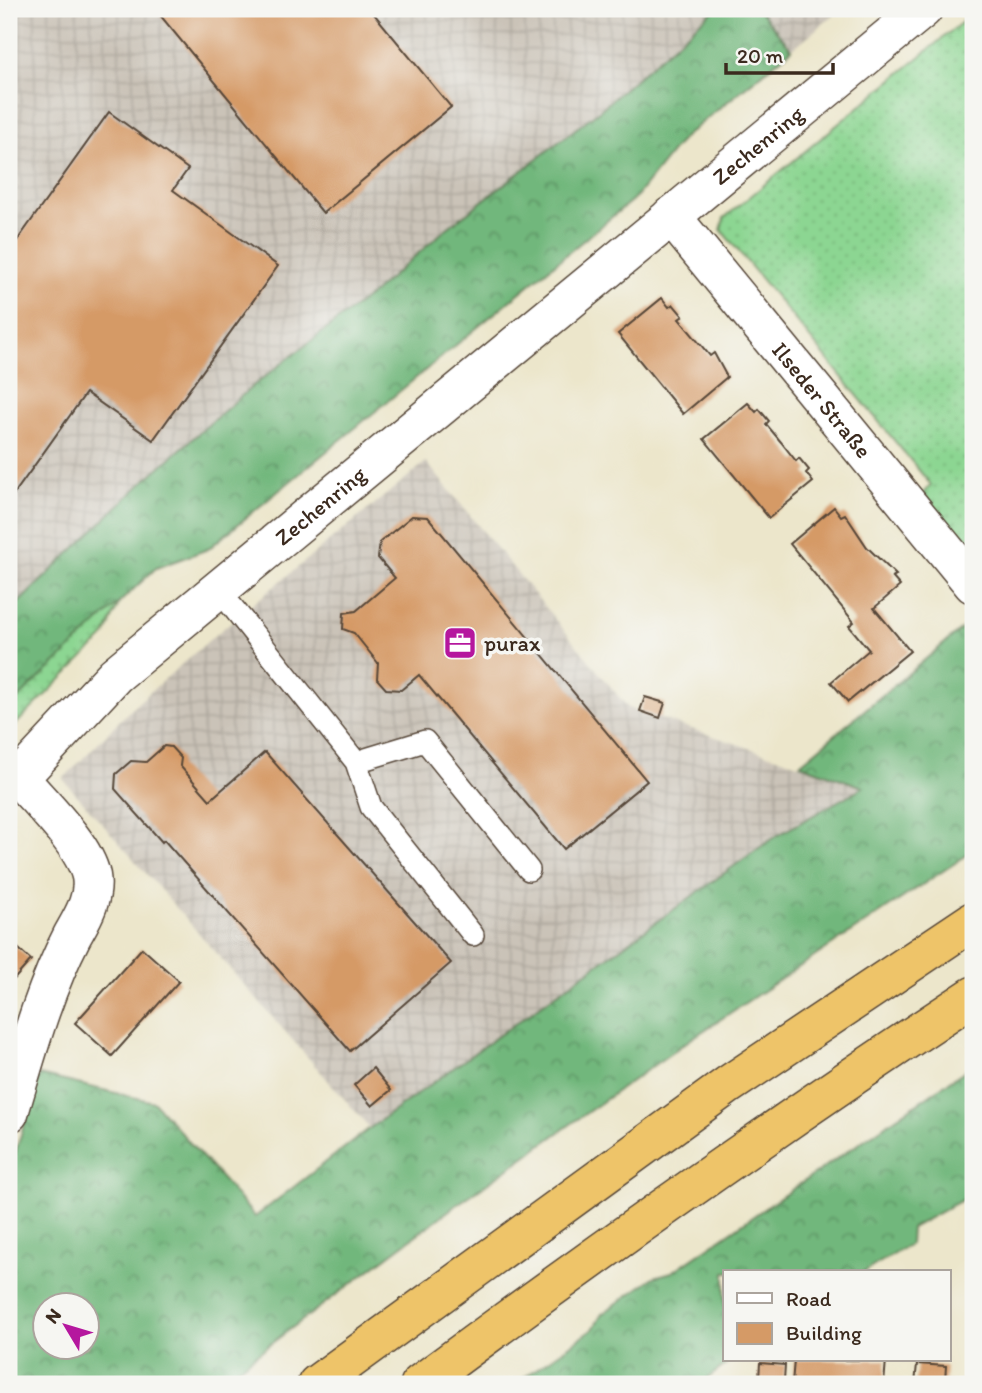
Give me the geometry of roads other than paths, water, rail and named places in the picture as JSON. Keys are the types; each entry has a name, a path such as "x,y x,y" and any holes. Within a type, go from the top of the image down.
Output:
{"highway":[{"path":"317,1384 728,1085 973,921"},
{"path":"420,1384 585,1262 807,1105 973,996"}],"street":[{"name":"Zechenring","path":"9,1112 47,991 87,909 92,889 91,874 80,851 19,778 115,676 923,9"},
{"name":"Ilseder Straße","path":"671,216 973,584"}],"lane":[{"path":"219,590 356,762 371,807 473,935"},
{"path":"356,762 425,741 529,870"}],"place":[{"name":"purax","path":"460,643"}]}
